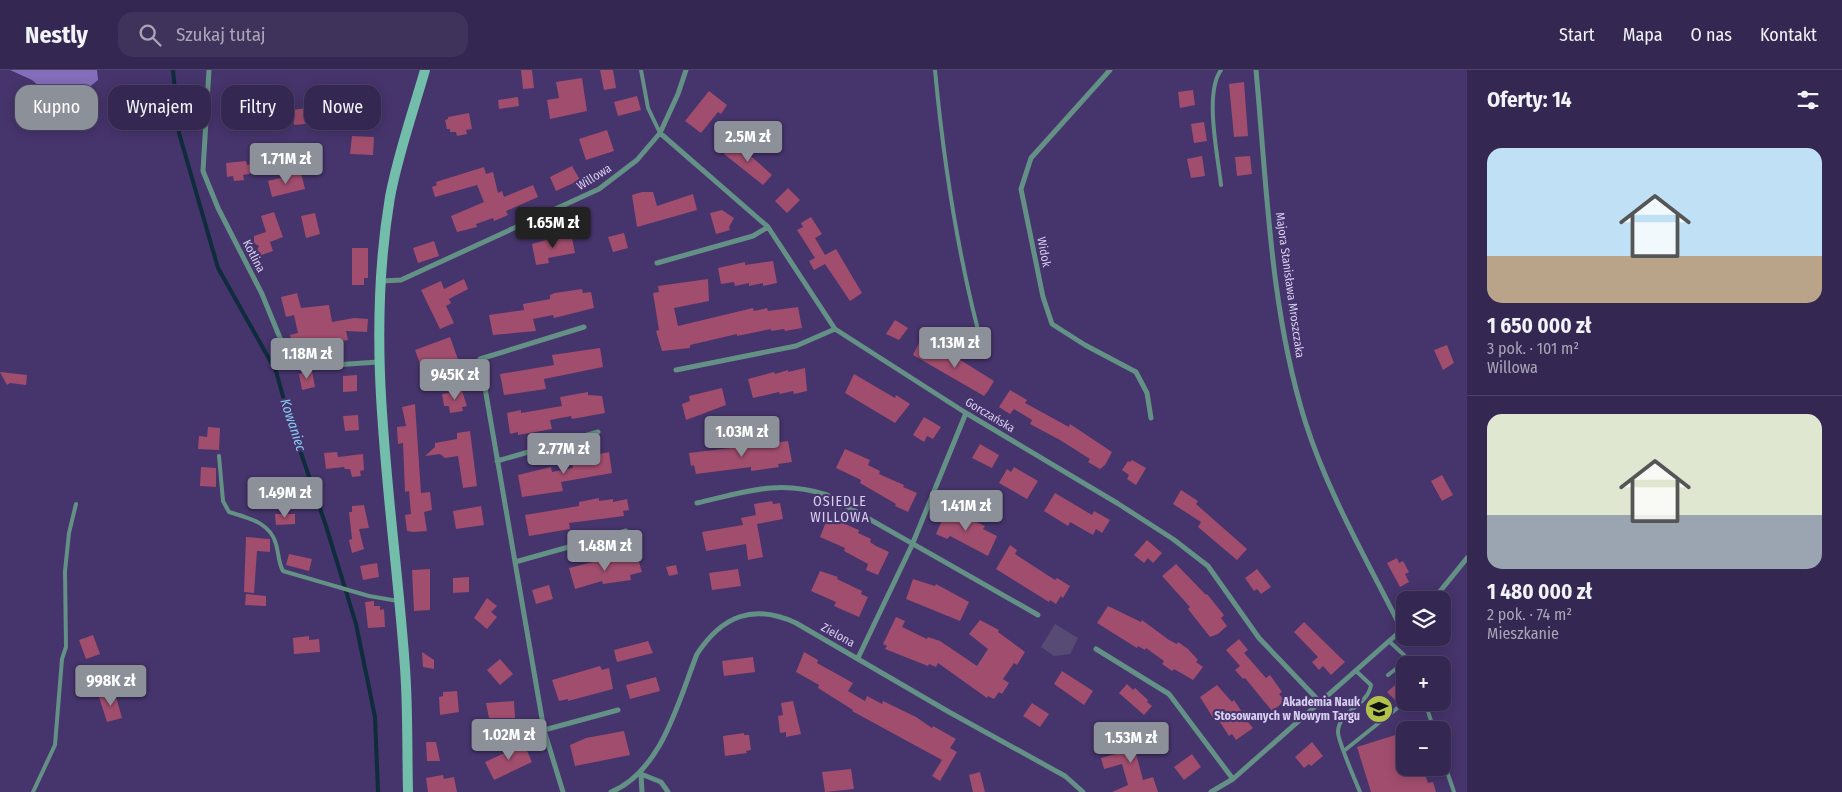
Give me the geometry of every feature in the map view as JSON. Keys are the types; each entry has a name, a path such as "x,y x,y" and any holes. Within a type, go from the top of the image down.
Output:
{"street":[{"name":"Kotlina","path":"209,70 203,170 218,208 262,294 289,360 305,367 378,362"},
{"path":"408,792 405,668 382,439 378,362 382,282 390,198 396,169 425,70"},
{"name":"Willowa","path":"382,282 401,280 599,189 637,160 660,133 678,94 686,70"},
{"name":"Widok","path":"1110,70 1031,158 1021,189 1042,297 1052,324 1084,345 1136,372 1147,393 1151,418"},
{"name":"Majora Stanisława Mroszczaka","path":"1256,70 1276,275 1282,318 1297,392 1316,450 1346,519 1396,614"},
{"name":"Gorczańska","path":"660,133 768,227 836,329 966,413 1117,503 1173,539 1208,566 1259,638 1320,702"},
{"path":"656,263 753,236 768,227"},
{"path":"563,792 544,730 480,359 584,327"},
{"path":"676,370 796,346 836,329"},
{"path":"858,658 912,545 966,413"},
{"path":"497,461 598,432"},
{"path":"697,503 760,489 786,486 807,489 827,495 1038,616"},
{"path":"515,562 626,531"},
{"path":"1440,591 1467,558"},
{"name":"Zielona","path":"611,792 622,788 641,774 653,758 661,743 697,654 714,632 733,619 755,614 787,619 1065,776 1083,792"},
{"path":"1211,792 1233,779 1396,636"},
{"path":"1096,649 1169,694 1233,779"},
{"path":"544,730 618,710"},
{"path":"642,792 641,774 661,782 668,792"}],"lane":[{"path":"641,70 648,108 660,133"},
{"path":"935,70 941,136 973,312 985,356"},
{"path":"1221,70 1215,79 1212,96 1221,185"},
{"path":"219,456 223,501 229,512 262,524 272,534 277,546 278,562 283,571 389,601 398,601"},
{"path":"33,792 55,745 62,659 66,647 65,571 69,533 76,504"},
{"path":"1390,642 1404,656"},
{"path":"1388,675 1396,669"},
{"path":"1356,670 1371,685 1370,693 1341,719 1338,733 1360,792"},
{"path":"1345,750 1396,709"},
{"path":"1449,776 1454,792"}],"shaded area":[{"path":"10,70 97,70 98,80 92,85 38,85 32,80"},
{"path":"1055,624 1078,638 1070,654 1054,656 1041,647"}],"building":[{"path":"521,70 532,70 534,88 523,89"},
{"path":"600,70 613,70 616,88 604,90"},
{"path":"582,78 587,111 550,119 547,100 559,98 556,82"},
{"path":"1244,82 1248,136 1234,137 1229,84"},
{"path":"1193,90 1195,105 1180,108 1178,92"},
{"path":"709,91 727,105 721,114 718,112 701,133 685,121"},
{"path":"637,96 641,110 618,116 614,102"},
{"path":"518,97 519,106 499,109 498,100"},
{"path":"304,108 304,124 294,125 294,110"},
{"path":"469,113 472,129 466,130 467,134 457,136 456,132 450,132 450,129 447,129 445,120 448,117"},
{"path":"1204,122 1207,141 1194,143 1191,124"},
{"path":"607,130 614,151 586,160 579,139"},
{"path":"352,136 374,137 373,155 350,154"},
{"path":"734,141 772,175 763,185 724,154"},
{"path":"1202,156 1205,176 1191,178 1187,159"},
{"path":"1250,156 1252,174 1237,176 1235,157"},
{"path":"246,161 247,165 252,164 253,173 243,175 244,180 234,181 233,176 227,177 226,163"},
{"path":"572,166 580,180 556,191 550,177"},
{"path":"484,167 486,174 493,172 498,193 502,191 504,197 533,185 538,197 506,211 508,215 494,221 493,218 476,224 477,227 457,232 451,216 484,202 477,185 435,197 432,187 437,185 436,182"},
{"path":"301,173 305,189 272,197 268,181"},
{"path":"788,188 800,200 787,213 775,201"},
{"path":"642,192 653,192 657,206 693,194 697,210 637,227 632,195"},
{"path":"722,210 734,218 729,227 730,230 716,234 710,213"},
{"path":"274,212 283,237 270,242 273,251 253,258 259,246 254,243 254,236 266,232 261,216"},
{"path":"315,213 320,234 306,238 301,216"},
{"path":"811,217 822,234 815,238 825,255 836,249 862,293 850,301 825,264 814,270 809,261 815,258 797,230 803,227 801,223"},
{"path":"571,233 575,253 548,258 549,263 536,265 532,244"},
{"path":"624,233 628,248 613,252 608,237"},
{"path":"434,241 439,256 418,263 413,248"},
{"path":"352,248 368,248 368,278 364,278 364,285 352,285"},
{"path":"773,261 777,283 763,286 763,283 749,286 749,283 735,286 734,282 721,284 718,268 745,262 745,265"},
{"path":"464,279 468,289 449,299 451,303 446,306 454,323 440,329 421,290 441,281 444,289"},
{"path":"708,279 709,301 674,308 678,326 753,308 754,311 767,308 768,311 798,307 802,328 785,331 784,329 771,331 771,329 737,336 737,334 690,345 690,348 662,351 656,331 659,330 653,293 659,292 658,286"},
{"path":"582,289 583,293 591,292 594,308 554,318 553,315 533,319 536,331 493,335 489,315 524,310 523,304 550,299 550,295 555,293"},
{"path":"297,293 301,308 329,305 332,322 354,318 368,319 367,332 346,331 348,340 316,345 315,342 293,348 290,335 298,333 294,315 286,317 281,297"},
{"path":"895,320 908,328 899,340 886,334"},
{"path":"450,337 460,365 439,372 436,362 427,365 426,362 420,364 415,350"},
{"path":"920,341 951,361 954,356 994,381 988,391 984,396 913,355"},
{"path":"1447,345 1454,363 1443,370 1434,350"},
{"path":"600,348 603,367 544,379 546,389 504,395 500,374 554,365 552,355"},
{"path":"805,368 807,391 794,394 793,391 780,394 779,392 753,398 748,379 774,372 775,374"},
{"path":"312,371 315,387 302,390 299,374"},
{"path":"0,372 27,375 26,385 10,383 7,385"},
{"path":"854,374 895,398 896,395 910,404 895,423 845,393"},
{"path":"357,375 357,391 343,392 343,376"},
{"path":"722,388 726,405 686,420 682,404 690,401 689,396"},
{"path":"1010,390 1027,400 1025,403 1069,427 1070,424 1112,452 1105,465 1100,469 1088,462 1090,459 1030,424 1032,420 1014,409 1010,414 999,407"},
{"path":"462,391 467,406 462,407 463,411 450,413 449,406 444,406 442,394"},
{"path":"588,392 588,395 602,396 605,413 572,419 571,416 550,420 552,429 518,435 518,432 510,434 507,413 521,410 521,413 562,406 560,397"},
{"path":"415,404 421,493 430,492 432,510 424,512 427,531 413,532 407,531 405,515 411,514 409,491 405,492 403,443 398,444 397,427 406,426 402,407"},
{"path":"358,415 359,430 345,431 343,416"},
{"path":"924,417 941,427 933,439 927,436 924,442 913,435"},
{"path":"208,427 220,428 219,450 198,449 199,436 207,437"},
{"path":"470,431 477,486 463,488 458,456 445,458 440,454 425,456 435,447 435,443 457,439 457,433"},
{"path":"788,441 792,462 778,464 779,467 751,471 751,467 696,474 694,465 691,466 689,453"},
{"path":"980,444 999,455 992,468 972,458"},
{"path":"845,449 870,460 868,465 880,471 879,474 917,493 908,512 895,506 896,504 860,483 861,480 836,468"},
{"path":"337,452 338,457 363,454 364,470 360,471 361,476 352,477 350,469 345,469 344,467 326,469 324,453"},
{"path":"590,452 590,456 609,452 612,473 561,482 563,491 522,497 518,475 551,467 552,472 573,468 571,459 579,457 579,454"},
{"path":"1132,460 1146,468 1136,485 1127,479 1129,475 1122,470 1128,461"},
{"path":"201,467 216,468 216,487 200,486"},
{"path":"1014,467 1038,481 1027,499 999,483 1007,469 1011,472"},
{"path":"1442,475 1453,495 1442,501 1431,481"},
{"path":"1181,490 1198,501 1196,504 1247,549 1237,560 1198,527 1201,522 1173,504"},
{"path":"1055,493 1092,515 1094,511 1110,520 1102,533 1096,529 1093,535 1070,522 1068,526 1044,511"},
{"path":"599,498 599,501 613,499 613,502 627,499 629,510 623,511 624,516 569,523 570,529 529,536 525,515 579,506 579,502"},
{"path":"772,501 773,504 780,503 783,519 757,524 763,557 748,560 746,544 706,551 702,532 743,525 741,518 756,515 754,504"},
{"path":"364,505 369,528 359,529 364,549 352,553 349,540 352,539 349,512 352,512 352,506"},
{"path":"481,506 484,525 456,529 453,511"},
{"path":"947,509 985,526 983,529 997,536 988,556 950,536 947,539 936,534"},
{"path":"275,514 295,514 295,524 276,525"},
{"path":"828,517 859,530 858,533 871,539 870,542 889,552 878,575 866,570 868,564 844,551 845,548 820,537"},
{"path":"246,537 270,539 270,552 257,551 254,593 244,592"},
{"path":"1147,540 1162,553 1153,563 1148,558 1144,563 1134,555"},
{"path":"1010,545 1017,550 1015,554 1055,580 1057,578 1070,586 1063,598 1061,596 1056,604 1050,600 1049,602 996,569"},
{"path":"289,554 312,559 309,571 286,565"},
{"path":"637,556 642,572 630,575 631,580 603,584 602,581 575,589 569,568 597,561 598,563 611,560 612,562"},
{"path":"1397,558 1399,563 1403,561 1409,572 1405,574 1409,582 1400,587 1387,563"},
{"path":"377,563 379,577 363,580 360,566"},
{"path":"1176,564 1207,594 1224,615 1221,618 1227,626 1218,634 1210,637 1188,609 1190,607 1162,576"},
{"path":"676,565 678,574 669,576 666,567"},
{"path":"430,569 430,610 414,611 412,570"},
{"path":"738,569 741,586 712,590 709,573"},
{"path":"1257,569 1271,587 1261,594 1257,589 1254,591 1245,578"},
{"path":"820,571 838,577 837,579 862,591 861,594 868,597 859,617 834,606 836,602 811,591"},
{"path":"469,577 469,592 453,593 453,578"},
{"path":"913,579 935,586 936,584 969,602 960,621 906,599"},
{"path":"549,585 553,599 536,604 532,590"},
{"path":"246,594 266,596 266,606 245,605"},
{"path":"487,598 497,606 491,612 497,617 487,629 474,618"},
{"path":"374,601 374,606 380,606 380,610 384,609 385,627 368,628 365,602"},
{"path":"1108,606 1141,622 1142,620 1169,640 1177,644 1178,642 1188,649 1198,660 1196,662 1203,667 1193,680 1174,669 1172,671 1162,664 1164,661 1146,648 1145,650 1138,646 1137,648 1097,623"},
{"path":"896,617 905,621 902,627 927,639 928,637 940,641 977,666 988,649 969,634 980,620 999,630 998,632 1025,652 1017,665 1014,663 1003,679 1009,683 1002,694 999,692 994,699 988,696 987,698 938,663 936,667 929,664 928,666 885,649 887,646 883,644"},
{"path":"1304,622 1345,662 1331,675 1323,666 1319,670 1312,662 1318,657 1294,632"},
{"path":"93,635 100,654 86,659 79,640"},
{"path":"309,636 309,640 319,639 320,652 294,654 293,638"},
{"path":"1239,639 1248,650 1244,653 1266,678 1270,675 1282,692 1279,694 1285,701 1272,711 1245,678 1243,679 1235,670 1240,666 1226,650"},
{"path":"648,641 653,653 617,662 614,650"},
{"path":"422,652 434,660 434,669 423,667"},
{"path":"804,652 818,660 817,663 853,683 848,691 865,701 867,696 882,704 883,701 956,739 950,748 957,752 940,781 932,776 942,760 852,711 818,688 819,685 796,672"},
{"path":"753,657 755,672 724,676 722,661"},
{"path":"500,659 513,674 500,685 487,670"},
{"path":"600,666 602,670 609,668 613,689 568,701 568,699 559,701 552,680"},
{"path":"1062,671 1093,691 1084,705 1054,684"},
{"path":"656,677 660,691 630,699 626,685"},
{"path":"1127,684 1133,690 1135,688 1152,706 1144,715 1119,693"},
{"path":"1396,684 1395,700 1387,692"},
{"path":"1217,685 1232,702 1234,700 1242,712 1244,710 1251,720 1248,722 1253,728 1236,740 1232,734 1229,736 1218,719 1215,721 1200,697"},
{"path":"457,691 459,712 440,715 439,697 443,696 443,692"},
{"path":"115,693 122,718 107,722 99,697"},
{"path":"514,701 515,718 489,718 486,703"},
{"path":"793,701 801,734 786,737 786,732 780,733 778,716 783,715 781,703"},
{"path":"1032,703 1049,714 1040,727 1023,716"},
{"path":"1128,725 1130,735 1143,731 1147,743 1134,746 1143,780 1153,777 1158,792 1112,792 1128,785 1122,764 1104,769 1101,758 1126,751 1120,727"},
{"path":"624,731 630,755 575,766 570,745 586,738"},
{"path":"744,733 744,735 749,735 751,750 746,751 747,753 725,756 723,736"},
{"path":"1396,735 1396,776 1426,776 1428,783 1433,782 1436,792 1371,792 1357,747"},
{"path":"518,740 520,746 524,744 532,762 494,780 485,762 509,751 507,745"},
{"path":"426,742 436,742 440,761 427,761"},
{"path":"1312,742 1323,756 1311,766 1309,764 1304,768 1295,757"},
{"path":"1192,754 1201,767 1184,780 1174,767"},
{"path":"851,769 854,789 825,792 822,772"},
{"path":"980,772 985,792 973,792 969,775"},
{"path":"443,775 444,779 454,777 457,792 428,792 426,778"}],"waterway":[{"name":"Kowaniec","path":"173,70 179,133 218,268 276,371 288,415 326,526 356,624 375,717 378,792"}],"place":[{"name":"Akademia Nauk Stosowanych w Nowym Targu","path":"1379,709"}],"district":[{"name":"OSIEDLE WILLOWA","path":"840,510"}]}
